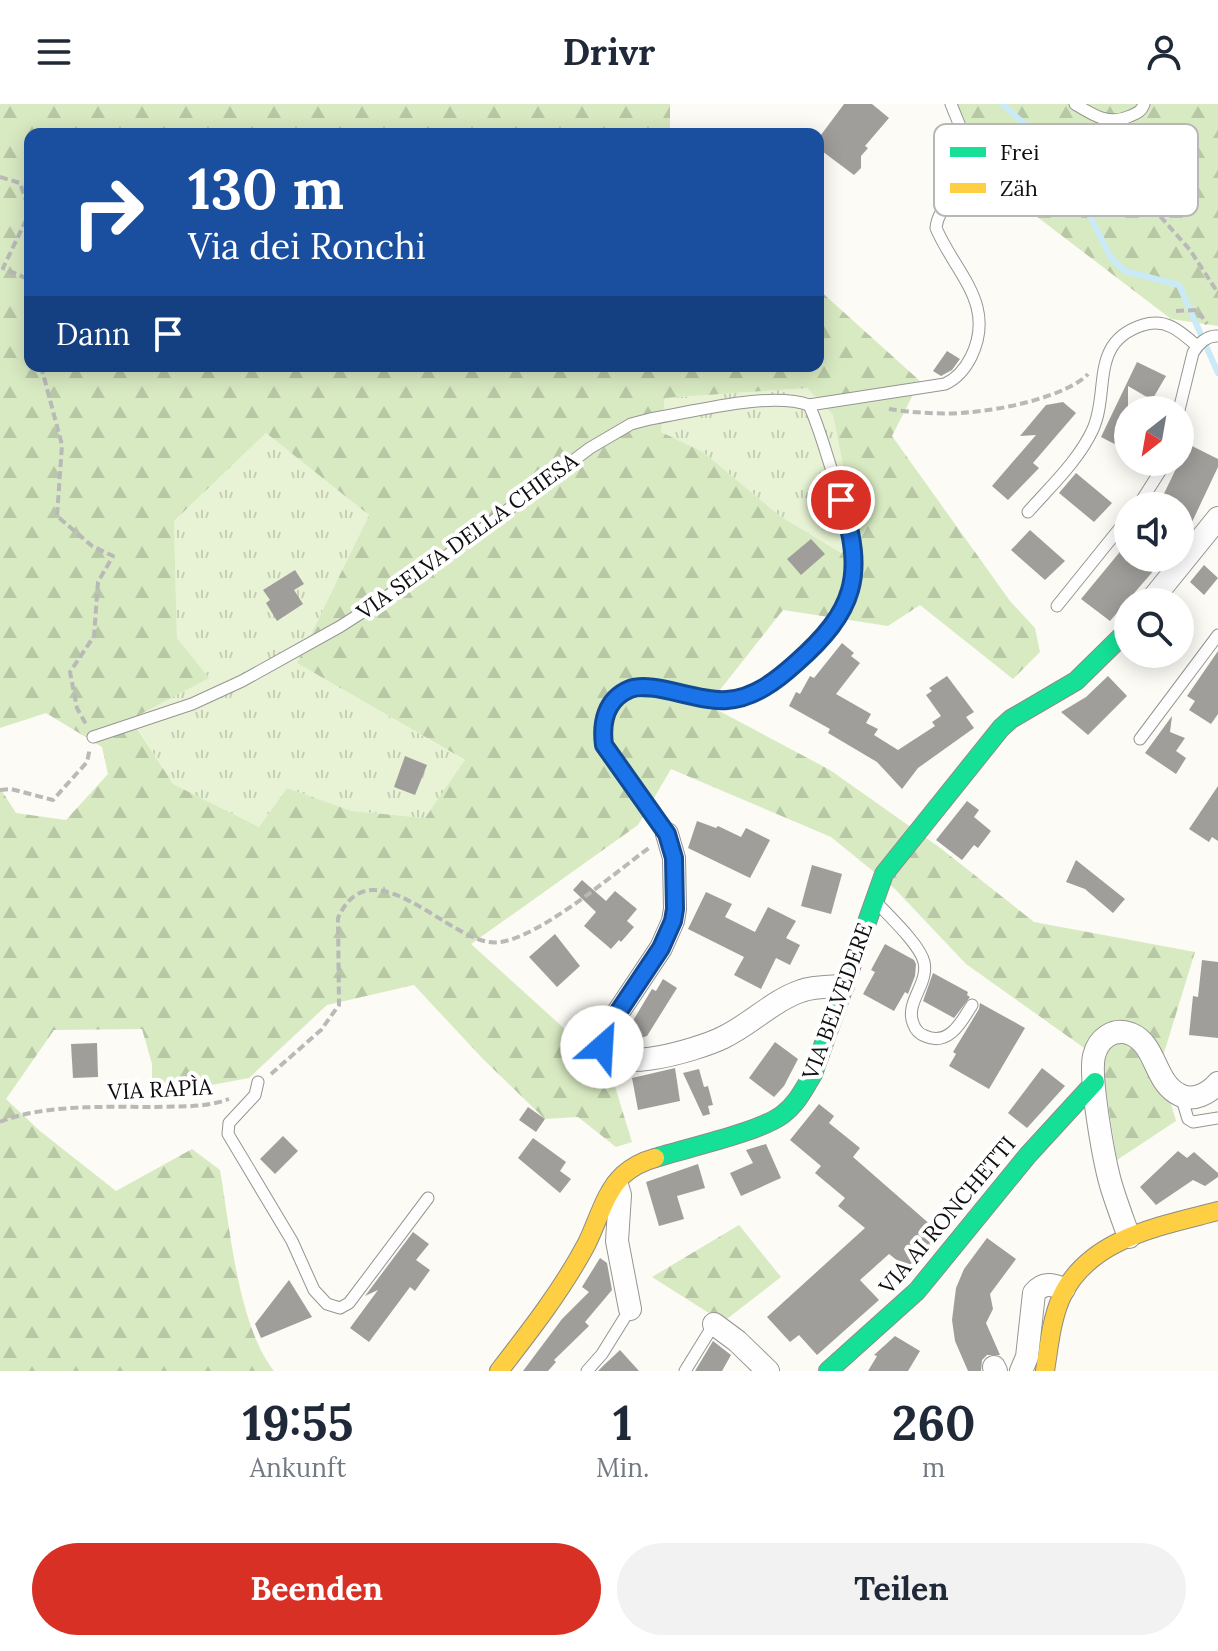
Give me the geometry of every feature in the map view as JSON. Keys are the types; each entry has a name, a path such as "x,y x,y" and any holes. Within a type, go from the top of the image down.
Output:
{"street":[{"path":"1161,588 1218,518"},
{"name":"VIA BELVEDERE","path":"499,1371 539,1319 585,1246 603,1203 616,1183 634,1166 759,1126 781,1116 796,1102 813,1074 874,900 889,866 1001,728 1076,681 1114,644"},
{"path":"667,834 674,858 673,921 661,948 603,1035 602,1047 606,1054 618,1061 630,1061 686,1050 737,1031 792,994 813,988 843,986"},
{"path":"1129,1237 1108,1174 1095,1082 1095,1052 1106,1036 1121,1032 1140,1040 1169,1088 1181,1096 1203,1095 1218,1083"},
{"name":"VIA AI RONCHETTI","path":"828,1371 917,1291 1028,1155 1095,1082"},
{"path":"616,1183 620,1195 617,1241 630,1309"},
{"path":"1045,1371 1052,1317 1064,1289 1086,1261 1129,1237 1218,1211"},
{"path":"1021,1371 1027,1357 1034,1293 1049,1284 1064,1289"},
{"path":"714,1324 768,1371"}],"lane":[{"name":"VIA SELVA DELLA CHIESA","path":"951,104 959,124"},
{"path":"1075,104 1101,120 1122,120 1141,111 1144,104"},
{"name":"VIA SELVA DELLA CHIESA","path":"93,737 192,704 242,681 341,626 432,567 568,464 631,424 771,399 809,405 945,384 958,376 973,353 978,338 978,306 936,228 939,216"},
{"path":"1028,512 1081,450 1094,428 1102,372 1117,339 1132,328 1159,322 1175,328 1197,346"},
{"path":"1182,396 1193,353 1197,346 1213,337"},
{"path":"667,834 604,745 602,729 608,706 619,695 636,687 724,701 758,691 814,647 830,629 851,589 854,566 850,528 819,426 809,405"},
{"path":"1057,606 1114,535"},
{"path":"1140,739 1218,635"},
{"path":"874,900 917,950 924,963 924,977 912,1011 912,1023 918,1032 933,1039 943,1038 955,1030 972,1005"},
{"path":"258,1082 255,1095 229,1123 228,1134 292,1241 314,1290 327,1304 340,1308 349,1303 428,1198"},
{"path":"1181,1096 1188,1119 1193,1122 1218,1118"},
{"path":"587,1371 602,1354 630,1309"},
{"path":"685,1371 714,1324"}],"path":[{"path":"1101,120 1102,124"},
{"path":"0,177 20,183 24,195"},
{"path":"1160,216 1190,250 1218,293"},
{"path":"24,224 3,268 24,277"},
{"path":"1164,311 1197,310"},
{"path":"0,790 11,789 53,800 87,762 93,737 77,708 70,672 94,636 98,582 113,556 92,546 57,516 62,445 43,372"},
{"path":"848,397 893,410 968,413 1013,405 1062,390 1082,380 1090,372"},
{"name":"VIA RAPÌA","path":"0,1122 30,1113 61,1110 204,1106 235,1096 307,1045 336,1010 341,996 338,918 343,908 359,893 382,889 474,938 499,943 514,940 544,925 667,834"}],"green space":[{"path":"0,104 670,104 670,128 24,128 24,372 824,372 824,294 920,381 892,436 1010,601 1035,628 1040,652 1013,679 920,605 888,626 783,610 708,705 830,770 939,847 1034,922 1195,952 1160,1066 1176,1121 1117,1160 1101,1060 966,964 895,889 831,837 671,769 638,825 471,944 610,1070 632,1142 616,1147 578,1117 545,1119 414,985 327,1005 249,1078 206,1086 152,1088 152,1064 142,1029 54,1030 6,1099 40,1131 116,1191 192,1149 220,1170 244,1303 262,1352 274,1371 0,1371 0,788 16,813 66,820 108,774 102,747 46,713 0,728","holes":["807,388 833,415 845,476 842,553 780,516 703,452 661,432 665,398","266,433 369,515 297,663 465,760 425,818 352,811 287,788 259,827 173,784 131,719 209,678 177,638 174,521"]},
{"path":"945,104 1218,104 1218,326 1171,319 1036,216 1198,216 1198,124 958,124"},
{"path":"807,388 833,415 845,476 843,553 780,516 703,452 661,432 665,398"},
{"path":"266,433 369,515 297,663 466,761 425,818 352,811 287,788 259,827 173,784 131,718 208,678 177,638 174,521"},
{"path":"739,1225 781,1277 723,1322 652,1277"}],"building":[{"path":"844,104 872,104 889,118 865,146 868,148 861,156 861,168 854,175 824,152 824,131"},
{"path":"947,351 960,359 952,370 941,376 933,371"},
{"path":"1137,362 1166,376 1154,396 1145,396 1128,386 1128,396 1121,396"},
{"path":"1063,402 1076,413 1033,463 1039,468 1008,500 992,486 1036,435 1020,436 1046,405"},
{"path":"1114,410 1114,444 1101,437"},
{"path":"1194,447 1218,459 1218,467 1194,518 1194,492 1165,492 1173,476 1194,476"},
{"path":"1076,473 1112,503 1094,522 1059,493"},
{"path":"1030,530 1065,561 1045,580 1011,550"},
{"path":"811,539 825,554 801,575 787,559"},
{"path":"1114,559 1114,572 1152,572 1139,588 1114,588 1114,616 1110,621 1081,599"},
{"path":"1204,565 1218,578 1204,595 1190,582"},
{"path":"295,570 304,584 294,590 303,604 277,621 266,603 270,600 263,590"},
{"path":"842,643 860,663 836,694 871,714 866,723 878,729 874,735 898,750 935,726 932,722 941,716 926,695 932,691 929,688 947,676 974,712 966,717 974,728 918,768 902,789 877,762 828,733 830,729 789,706 796,692 800,694 810,676 814,678"},
{"path":"1218,651 1218,714 1211,724 1189,710 1195,701 1187,696"},
{"path":"1108,676 1127,696 1088,735 1061,712 1086,697"},
{"path":"1172,716 1170,732 1185,738 1176,751 1186,758 1176,774 1145,753"},
{"path":"405,756 427,765 415,795 394,787"},
{"path":"1218,786 1218,841 1212,837 1209,842 1189,829"},
{"path":"967,801 979,810 974,817 991,831 978,848 974,845 962,860 936,840"},
{"path":"697,821 716,828 718,826 741,837 746,828 770,840 750,878 688,848"},
{"path":"1076,860 1125,899 1113,913 1085,889 1066,882"},
{"path":"812,865 842,874 831,914 801,906"},
{"path":"582,880 606,901 615,891 637,909 627,921 634,927 611,949 584,926 596,912 573,890"},
{"path":"706,892 732,904 725,917 755,932 768,907 796,921 786,938 800,945 790,965 776,958 761,989 734,975 744,957 688,929"},
{"path":"555,934 580,966 557,987 529,957"},
{"path":"885,944 916,964 908,994 905,992 894,1011 863,994"},
{"path":"1202,960 1218,962 1218,1038 1189,1035 1193,996 1198,997"},
{"path":"933,973 968,992 970,997 954,1018 923,1001"},
{"path":"663,979 677,988 647,1036 619,1044 652,989 656,991"},
{"path":"980,1003 1025,1028 989,1089 949,1066 956,1054 953,1052"},
{"path":"775,1042 798,1059 784,1086 774,1097 749,1078"},
{"path":"97,1043 98,1077 73,1078 71,1044"},
{"path":"675,1068 680,1101 638,1110 632,1078"},
{"path":"1042,1068 1065,1086 1027,1128 1008,1113"},
{"path":"699,1069 713,1105 708,1106 710,1114 703,1116 683,1073"},
{"path":"819,1104 834,1116 829,1123 860,1148 853,1157 940,1233 909,1270 889,1254 860,1280 879,1300 817,1355 799,1335 790,1342 767,1317 865,1228 838,1206 845,1198 815,1173 821,1166 790,1140"},
{"path":"528,1107 545,1119 536,1132 519,1120"},
{"path":"283,1136 298,1151 275,1174 260,1159"},
{"path":"533,1138 566,1162 560,1171 571,1179 560,1193 518,1158"},
{"path":"766,1144 781,1178 741,1196 730,1173 753,1163 746,1150"},
{"path":"1178,1151 1187,1158 1194,1152 1218,1173 1218,1177 1205,1186 1193,1180 1156,1205 1140,1187"},
{"path":"698,1164 705,1188 677,1196 684,1219 659,1226 646,1182"},
{"path":"413,1232 429,1244 416,1260 430,1270 415,1291 410,1287 369,1342 350,1328 378,1290 365,1296"},
{"path":"987,1238 1016,1259 990,1294 993,1309 986,1323 1000,1355 987,1355 982,1360 981,1371 968,1371 955,1341 952,1320 956,1288 964,1269"},
{"path":"600,1258 607,1263 612,1290 585,1322 589,1326 554,1360 556,1362 548,1371 523,1371 562,1319 589,1292 582,1287"},
{"path":"289,1280 312,1317 261,1338 255,1324"},
{"path":"895,1336 920,1351 908,1371 868,1371 877,1356 874,1355"},
{"path":"713,1341 731,1355 722,1371 695,1371"},
{"path":"620,1350 639,1371 598,1371 604,1365"}],"waterway":[{"path":"1002,104 1024,124"},
{"path":"1090,216 1111,258 1125,271 1179,285 1218,373"}],"traffic: fast":[{"path":"655,1158 757,1127 782,1115 792,1106 813,1074 884,874 1001,728 1076,681 1114,644"},
{"path":"828,1371 917,1291 1028,1155 1095,1082"}],"traffic: slow":[{"path":"499,1371 567,1278 616,1182 634,1167 655,1158"},
{"path":"1045,1371 1061,1298 1073,1278 1089,1261 1108,1248 1150,1229 1218,1211"}],"route":[{"path":"602,1047 603,1035 669,933 675,909 672,846 667,834 604,745 602,729 608,706 619,695 636,687 713,700 735,699 766,687 814,647 830,629 851,589 854,544 841,500"}]}
